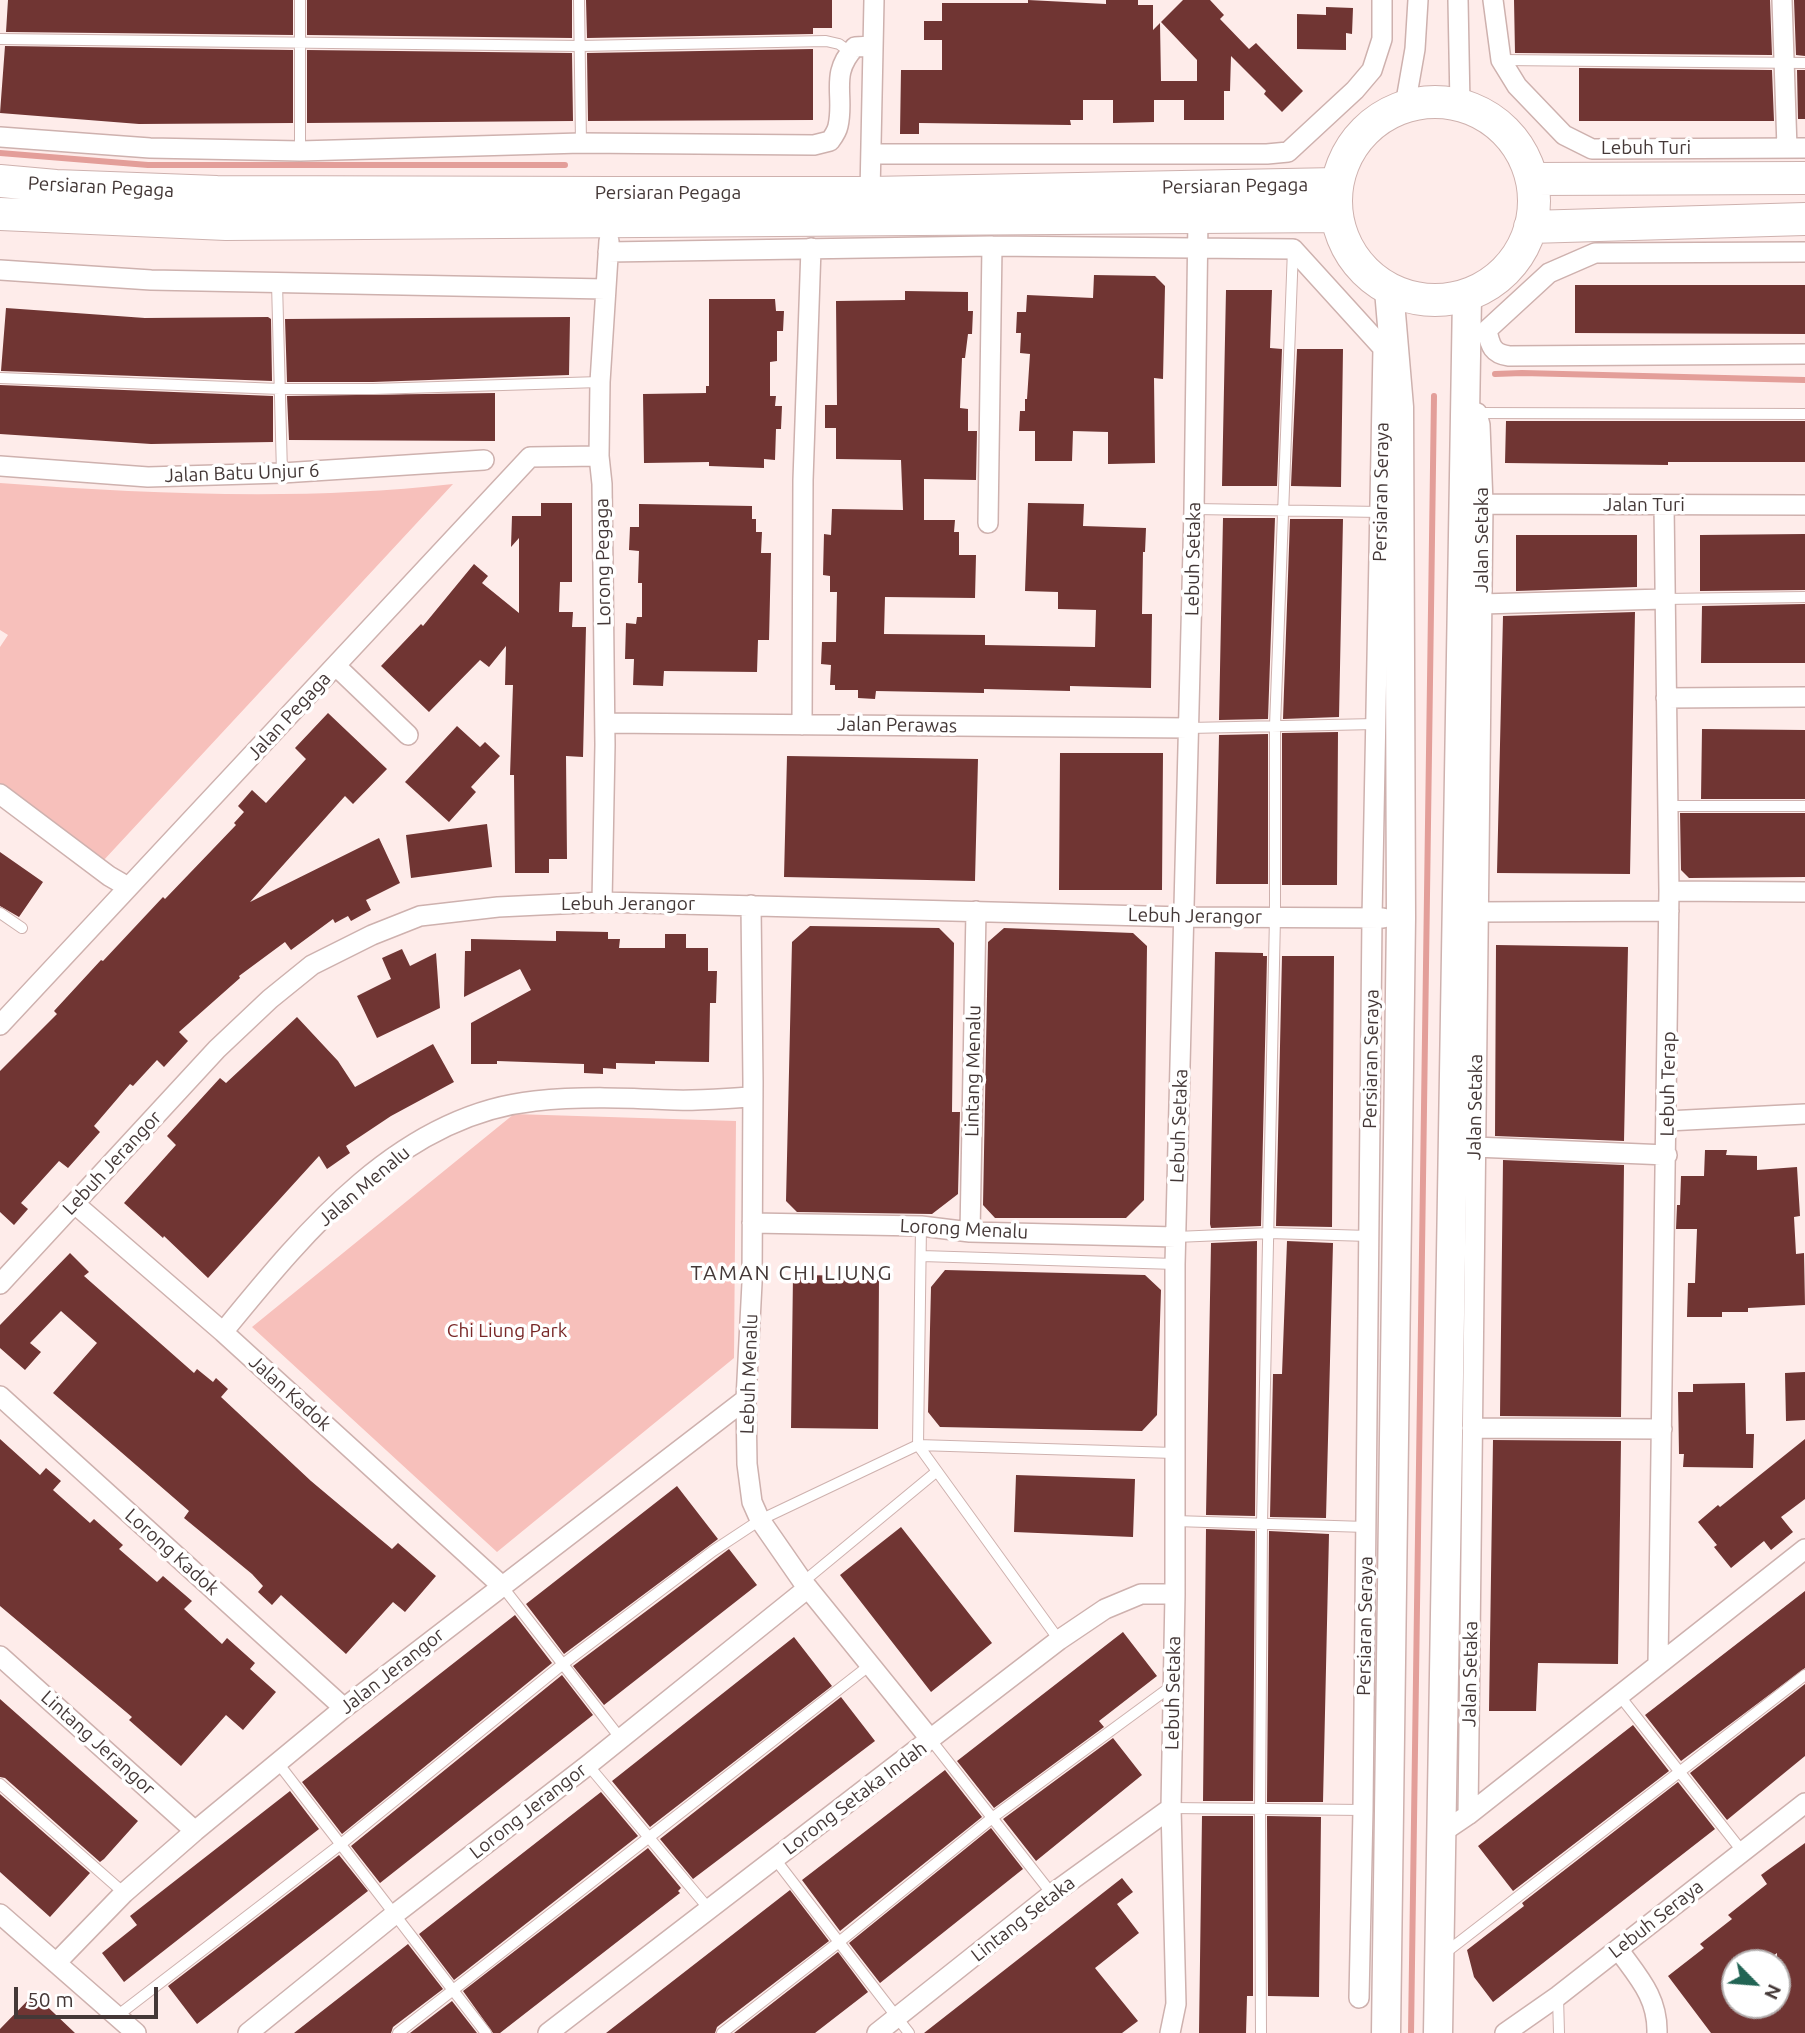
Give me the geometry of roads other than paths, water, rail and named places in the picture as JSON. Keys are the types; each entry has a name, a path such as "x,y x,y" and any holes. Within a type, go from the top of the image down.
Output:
{"main road":[{"path":"1433,101 1460,104 1485,115 1506,131 1522,153 1532,179 1534,203 1530,227 1517,256 1495,280 1467,296 1441,301 1414,299 1389,290 1364,272 1346,246 1336,216 1337,184 1345,158 1360,135 1381,117 1405,106 1433,101"},
{"name":"Lebuh Turi","path":"1532,179 1805,178"},
{"name":"Persiaran Pegaga","path":"0,181 56,187 288,192 610,223 870,194 1337,184"},
{"path":"285,223 288,192"},
{"name":"Persiaran Pegaga","path":"0,214 226,224 1336,216"},
{"path":"1530,227 1805,219"},
{"name":"Persiaran Seraya","path":"1383,2026 1401,918 1399,407 1389,290"},
{"path":"1438,2033 1471,410 1467,296"}],"street":[{"path":"870,194 874,0"},
{"name":"Persiaran Pegaga","path":"871,154 1288,152 1355,90 1372,70 1382,39 1382,0"},
{"path":"1405,106 1415,49 1418,0"},
{"path":"1458,0 1460,104"},
{"name":"Lebuh Turi","path":"1493,0 1501,60 1517,86 1564,135 1592,149 1796,148"},
{"path":"1782,0 1784,63 1796,148"},
{"path":"0,137 150,148 300,151 581,144 814,145 830,141 838,127 839,70 845,57 855,47 872,46"},
{"name":"Lebuh Setaka","path":"1170,2033 1176,2004 1171,1808 1175,1594 1175,1264 1194,509 1198,218"},
{"path":"610,223 811,248 992,246 1293,249"},
{"name":"Lorong Pegaga","path":"601,902 605,723 602,484 599,456 600,382 610,223"},
{"path":"988,523 992,246"},
{"path":"802,724 804,487 811,248"},
{"name":"Persiaran Seraya","path":"1293,249 1382,348 1359,1998"},
{"path":"1805,252 1595,253 1549,273 1488,330 1490,345 1499,355 1509,356 1805,354"},
{"path":"0,270 151,280 605,289"},
{"name":"Jalan Setaka","path":"1468,1815 1483,504 1480,425 1471,410"},
{"name":"Jalan Pegaga","path":"0,1025 530,457 599,456"},
{"name":"Jalan Batu Unjur 6","path":"0,466 148,477 282,473 484,460"},
{"name":"Jalan Turi","path":"1483,504 1805,505"},
{"name":"Lebuh Terap","path":"1658,1663 1670,891 1664,505"},
{"path":"1482,604 1664,599"},
{"path":"336,666 408,735"},
{"path":"1666,698 1805,697"},
{"name":"Jalan Perawas","path":"605,723 1189,728"},
{"path":"0,794 103,872 128,887"},
{"path":"1670,891 1805,892"},
{"name":"Lebuh Jerangor","path":"0,1283 217,1049 270,999 312,965 372,935 420,916 498,907 601,902 1185,917 1401,918"},
{"name":"Lebuh Menalu","path":"751,905 752,1283 746,1399 752,1502 760,1520 806,1585 931,1740"},
{"name":"Lintang Menalu","path":"970,1231 976,911"},
{"path":"1478,912 1669,911"},
{"name":"Jalan Menalu","path":"223,1332 270,1275 323,1219 398,1153 444,1128 491,1110 536,1101 753,1097"},
{"path":"1667,1121 1805,1114"},
{"path":"1475,1147 1667,1155"},
{"name":"Jalan Kadok","path":"75,1203 223,1332 502,1586"},
{"name":"Lorong Menalu","path":"752,1223 921,1226 970,1231 1176,1237"},
{"name":"Lorong Kadok","path":"0,1396 344,1708"},
{"name":"Jalan Jerangor","path":"56,1964 124,1893 195,1830 344,1708 746,1399"},
{"path":"1472,1428 1662,1429"},
{"path":"1440,1834 1468,1815 1805,1549"},
{"name":"Lorong Jerangor","path":"248,2033 395,1914 621,1739 806,1585"},
{"name":"Lorong Setaka Indah","path":"559,2030 709,1909 1059,1640 1105,1609 1141,1594 1175,1594"},
{"name":"Lintang Jerangor","path":"0,1656 195,1830"},
{"name":"Lebuh Seraya","path":"1505,2033 1558,1996 1805,1803"},
{"name":"Lintang Setaka","path":"877,2033 903,2025 1052,1894 1171,1808"},
{"path":"0,1914 136,2033"},
{"path":"1618,1949 1650,1993 1657,2033"}],"lane":[{"path":"300,0 300,151"},
{"path":"579,0 581,144"},
{"path":"0,38 580,46 826,41 839,44 850,52"},
{"path":"1501,60 1805,63"},
{"path":"1261,2033 1262,1523 1275,917 1275,726 1293,249"},
{"path":"277,283 282,473"},
{"path":"0,378 280,389 600,382"},
{"path":"1471,410 1805,414"},
{"path":"1194,509 1381,512"},
{"path":"1664,599 1805,597"},
{"path":"1189,728 1376,724"},
{"path":"1668,806 1805,806"},
{"path":"0,913 22,928"},
{"path":"921,1226 918,1445 1059,1640"},
{"path":"1176,1237 1269,1233 1369,1236"},
{"name":"Lorong Menalu","path":"922,1256 1175,1264"},
{"path":"117,2016 341,1844 563,1664 713,1551 760,1520 918,1445 1174,1453"},
{"path":"806,1585 936,1472"},
{"path":"1175,1521 1366,1527"},
{"path":"502,1586 621,1739"},
{"path":"398,2033 870,1665"},
{"path":"1439,1958 1805,1675"},
{"path":"722,2033 992,1818 1173,1685"},
{"path":"1618,1695 1742,1852"},
{"path":"931,1740 1052,1894"},
{"path":"278,1763 486,2033"},
{"path":"588,1765 709,1909"},
{"path":"0,1784 124,1893"},
{"path":"1171,1808 1363,1810"},
{"path":"775,1859 903,2025"},
{"path":"1558,1996 1559,2033"}],"waterway":[{"path":"0,153 148,165 565,165"},
{"path":"1495,374 1805,380"},
{"path":"1411,2033 1434,396"}],"district":[{"name":"TAMAN CHI LIUNG","path":"792,1273"}],"park label":[{"name":"Chi Liung Park","path":"507,1331"}]}
